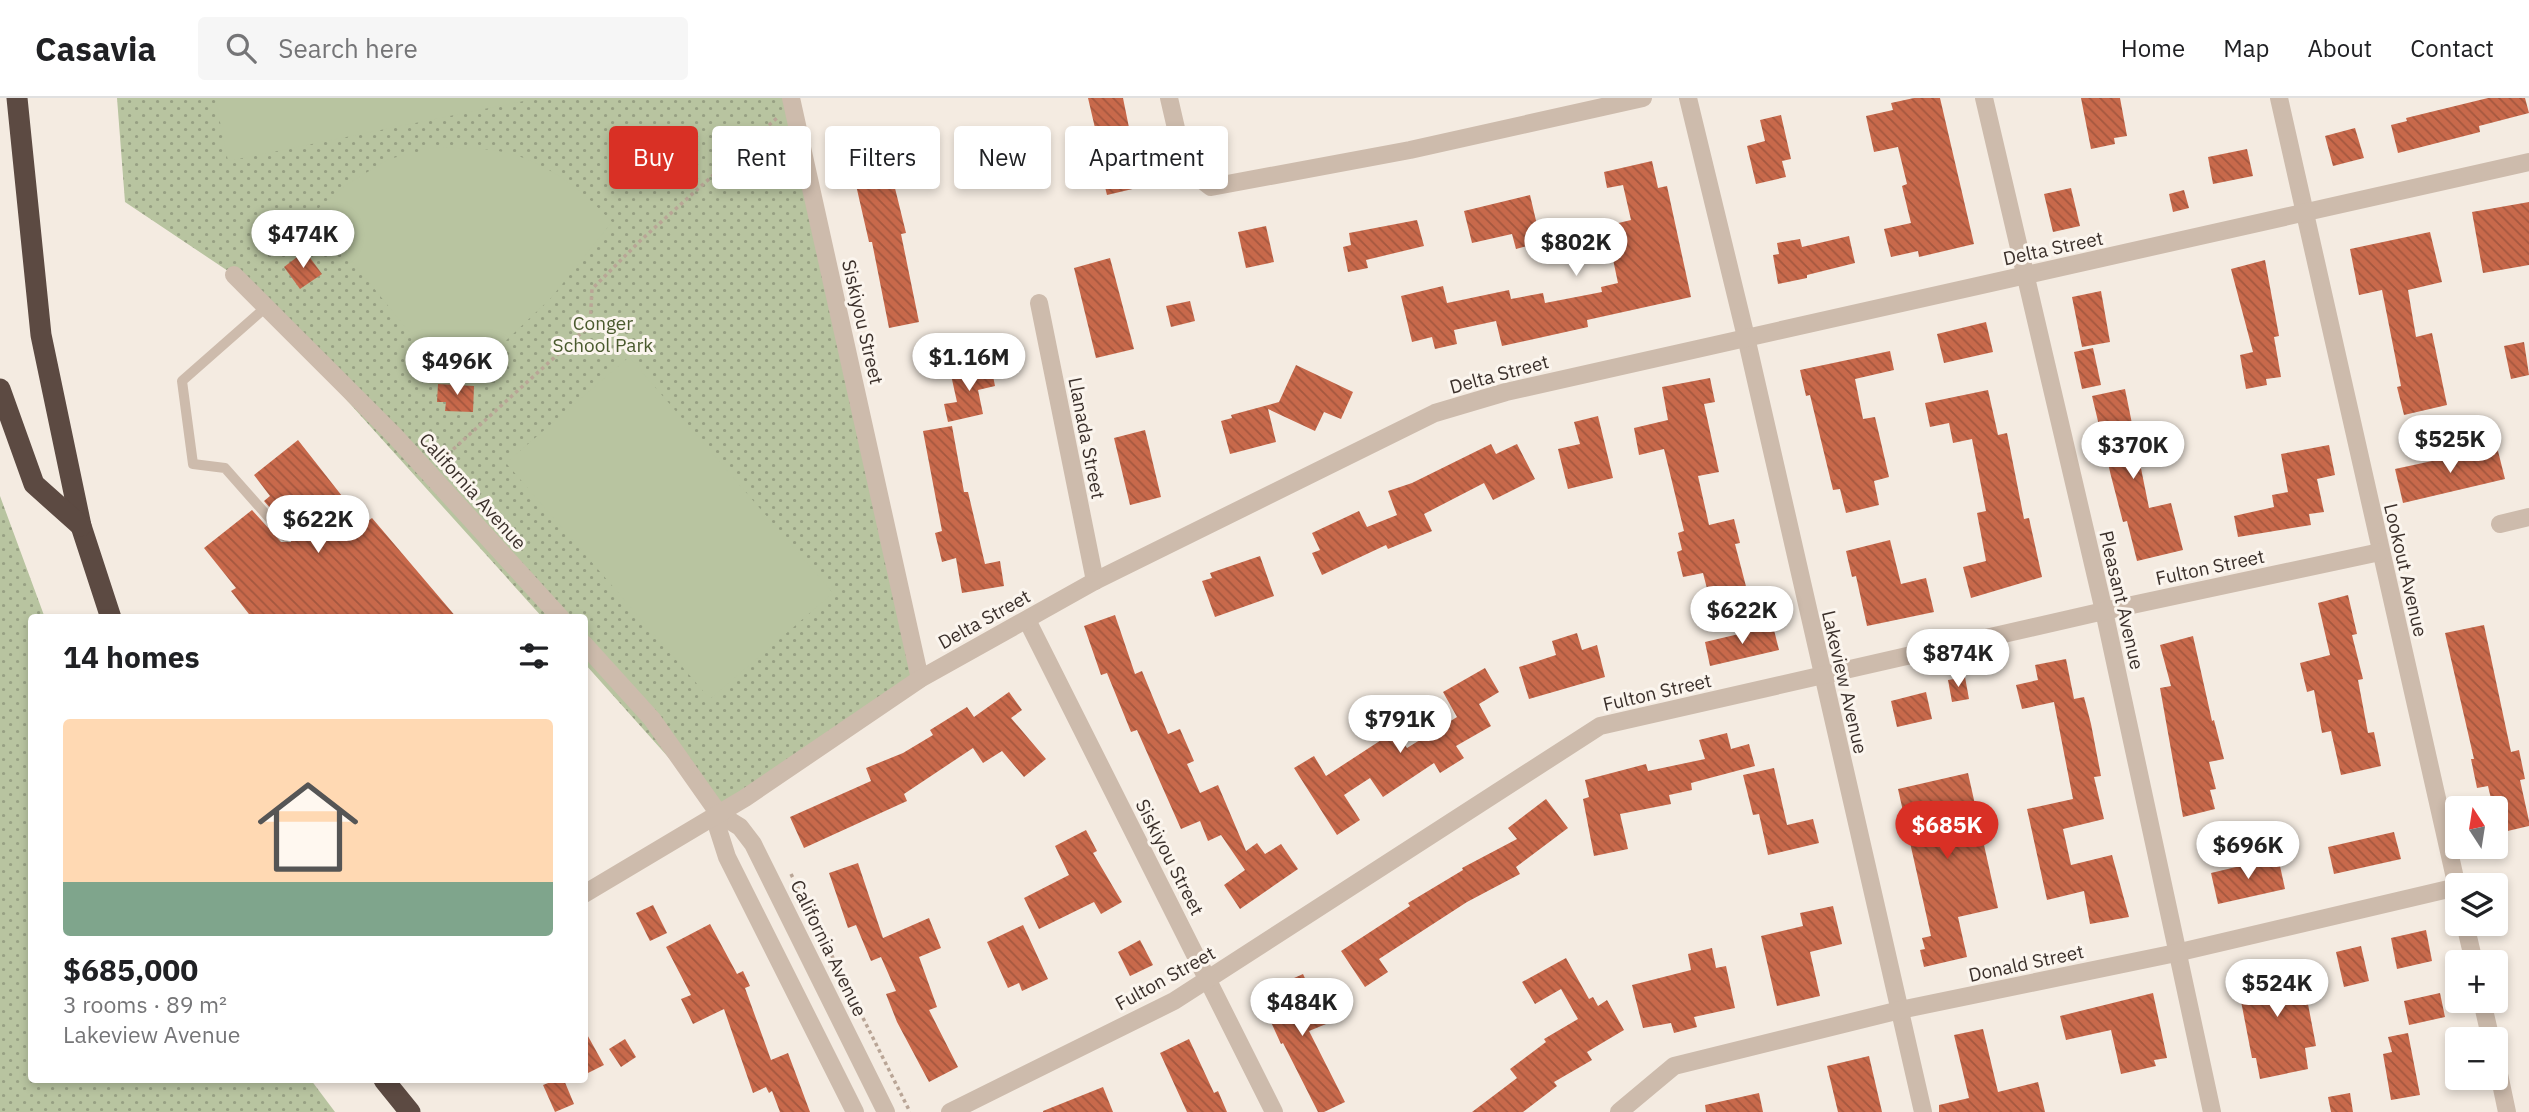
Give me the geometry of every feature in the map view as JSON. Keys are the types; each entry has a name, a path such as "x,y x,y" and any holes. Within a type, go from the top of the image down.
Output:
{"highway":[{"path":"17,98 41,335 82,526 110,614"},
{"path":"0,389 34,484 82,526"},
{"path":"386,1083 410,1112"}],"street":[{"path":"1169,98 1185,167 1211,187 1410,150 1643,98"},
{"name":"Lakeview Avenue","path":"1688,98 1746,337 1923,1112"},
{"name":"Pleasant Avenue","path":"1984,98 2104,611 2212,1112"},
{"name":"Lookout Avenue","path":"2279,98 2454,873"},
{"name":"Siskiyou Street","path":"793,105 920,679"},
{"name":"Delta Street","path":"588,892 719,814 920,679 1094,581 1435,414 1506,392 2529,162"},
{"name":"California Avenue","path":"234,275 394,435 557,614"},
{"name":"Llanada Street","path":"1039,303 1094,581"},
{"path":"2500,524 2529,517"},
{"name":"Fulton Street","path":"950,1112 1174,1001 1600,726 2104,611 2380,552"},
{"name":"Siskiyou Street","path":"1027,620 1274,1112"},
{"name":"California Avenue","path":"588,648 652,719 719,814 740,827 753,844 886,1112"},
{"name":"California Avenue","path":"719,814 718,829 727,857 855,1112"},
{"name":"Donald Street","path":"1619,1112 1674,1066 1900,1010 2176,953 2445,890"},
{"path":"2502,1090 2507,1112"}],"lane":[{"path":"266,307 182,381 193,464 225,468 286,537"}],"path":[{"path":"447,454 590,325 592,289 772,119 793,105"},
{"path":"788,868 807,900 910,1112"}],"green space":[{"name":"Conger School Park","path":"117,98 791,98 797,126 712,126 712,189 811,188 920,679 719,814 588,667 588,614 539,614 234,275 125,202"},
{"path":"215,98 539,98 228,161"},
{"path":"437,147 495,150 534,162 576,188 612,222 551,298 478,367 436,365 313,213 346,185 389,159"},
{"path":"629,357 833,593 710,699 506,463"},
{"path":"0,496 44,614 28,614 28,1083 313,1083 335,1112 0,1112"}],"building":[{"path":"1088,98 1123,98 1129,126 1095,126"},
{"path":"1914,98 1940,98 1974,244 1919,257 1918,251 1891,257 1884,229 1911,223 1902,186 1907,184 1898,147 1874,152 1866,116 1893,110 1891,103"},
{"path":"2081,98 2120,98 2127,136 2114,138 2115,144 2091,149"},
{"path":"2488,98 2525,98 2529,113 2479,126 2480,132 2398,153 2391,125 2407,121 2406,118"},
{"path":"1781,115 1791,159 1782,161 1786,177 1756,184 1747,146 1765,141 1760,120"},
{"path":"2355,128 2364,158 2333,166 2325,136"},
{"path":"2247,149 2253,176 2213,184 2208,157"},
{"path":"1652,161 1658,188 1667,186 1691,297 1587,320 1588,327 1502,346 1496,321 1454,330 1457,344 1435,349 1432,337 1412,342 1401,296 1443,286 1447,303 1509,290 1511,299 1543,293 1545,303 1602,292 1601,287 1618,283 1606,226 1631,220 1623,185 1607,188 1604,172"},
{"path":"2071,188 2080,226 2053,232 2044,194"},
{"path":"857,189 895,189 906,233 901,234 919,322 889,328 872,242 869,242"},
{"path":"1106,189 1132,189 1107,195"},
{"path":"2184,190 2189,208 2173,212 2169,194"},
{"path":"1530,195 1541,242 1516,249 1512,234 1472,243 1464,211"},
{"path":"2529,202 2529,265 2483,273 2472,212"},
{"path":"1417,220 1424,246 1366,260 1368,268 1348,272 1343,247 1351,245 1349,233"},
{"path":"1266,226 1274,262 1246,268 1238,232"},
{"path":"2430,232 2442,282 2408,290 2416,337 2432,333 2447,405 2404,415 2382,290 2359,295 2350,249"},
{"path":"1849,236 1855,263 1778,284 1773,255 1779,254 1777,243 1800,239 1802,247"},
{"path":"305,251 322,274 300,289 284,267"},
{"path":"1110,258 1134,349 1096,358 1074,268"},
{"path":"2265,260 2279,336 2274,337 2281,377 2266,379 2267,385 2246,389 2240,355 2253,352 2231,269"},
{"path":"2101,291 2110,342 2082,347 2072,297"},
{"path":"1190,301 1195,321 1171,327 1166,306"},
{"path":"1986,322 1993,352 1944,363 1937,334"},
{"path":"2524,342 2529,375 2511,379 2504,346"},
{"path":"2093,348 2101,385 2082,389 2074,352"},
{"path":"1890,351 1894,370 1855,379 1863,419 1875,417 1889,477 1874,481 1879,505 1846,513 1840,489 1833,490 1810,395 1806,396 1800,370"},
{"path":"1296,365 1353,392 1341,419 1324,412 1315,431 1268,409 1276,442 1230,454 1221,421 1232,418 1231,415 1279,402"},
{"path":"991,366 995,386 978,390 983,414 948,422 944,404 957,402 951,375"},
{"path":"1710,378 1715,402 1704,404 1719,472 1698,476 1709,525 1734,519 1740,543 1735,544 1749,598 1712,608 1703,573 1683,577 1677,552 1682,550 1678,533 1684,531 1664,449 1639,455 1634,428 1668,420 1662,387"},
{"path":"438,384 474,386 473,412 445,411 446,402 437,402"},
{"path":"2125,389 2149,508 2171,503 2183,550 2137,561 2127,521 2123,522 2092,396"},
{"path":"1988,390 1998,435 2007,433 2024,519 2029,518 2042,577 1971,598 1963,567 1986,561 1977,513 1986,511 1972,439 1953,443 1949,423 1930,427 1925,403"},
{"path":"1598,416 1613,478 1568,489 1558,449 1580,444 1574,422"},
{"path":"952,426 964,492 968,492 985,564 1000,561 1004,586 962,593 956,558 942,562 935,533 942,531 923,431"},
{"path":"1145,430 1161,497 1130,505 1114,438"},
{"path":"298,440 364,524 372,518 454,614 249,614 231,591 236,588 204,548 252,510 281,542 291,542 292,533 264,501 270,496 254,475"},
{"path":"1491,444 1496,454 1517,444 1535,479 1493,500 1484,483 1424,514 1432,531 1388,549 1386,545 1322,575 1312,553 1320,550 1312,533 1359,511 1367,527 1397,515 1388,491 1412,483"},
{"path":"2329,445 2335,475 2317,479 2324,512 2309,514 2311,525 2238,537 2234,516 2274,507 2272,495 2288,492 2281,454"},
{"path":"2497,447 2505,479 2403,503 2395,469"},
{"path":"1890,540 1901,584 1926,578 1934,612 1867,626 1856,576 1852,577 1846,551"},
{"path":"1260,556 1274,596 1215,617 1202,581 1212,578 1210,573"},
{"path":"2348,595 2357,634 2352,635 2363,679 2358,680 2368,733 2374,732 2381,766 2341,775 2331,731 2322,733 2314,690 2307,692 2300,663 2330,655 2318,603"},
{"path":"1115,615 1135,674 1142,671 1168,734 1180,729 1194,761 1187,764 1200,793 1218,785 1246,851 1257,843 1265,854 1281,844 1298,869 1240,909 1224,885 1245,870 1221,835 1208,841 1200,821 1181,829 1137,730 1131,732 1107,673 1101,675 1084,626"},
{"path":"2484,625 2511,752 2519,750 2525,779 2520,780 2529,826 2508,831 2508,796 2490,796 2488,786 2477,788 2471,759 2474,759 2445,633"},
{"path":"1773,626 1779,650 1710,666 1705,642"},
{"path":"1577,633 1582,650 1597,645 1605,677 1529,699 1519,667 1556,655 1552,641"},
{"path":"2193,636 2212,721 2214,720 2224,759 2209,762 2216,789 2210,790 2215,809 2183,817 2160,688 2171,686 2160,645"},
{"path":"2066,659 2074,699 2084,697 2091,724 2101,776 2094,777 2104,819 2063,829 2071,865 2112,855 2129,917 2090,924 2084,891 2047,900 2027,809 2073,799 2054,702 2022,709 2016,685 2038,680 2035,665"},
{"path":"1485,668 1499,692 1479,704 1491,726 1456,746 1464,758 1440,773 1434,763 1383,797 1370,778 1344,795 1360,820 1337,835 1294,768 1314,756 1326,776 1395,731 1407,748 1457,717 1443,692"},
{"path":"1965,677 1969,699 1952,702 1948,680"},
{"path":"1009,692 1022,710 1011,718 1046,759 1024,777 1002,751 983,763 973,748 904,794 907,801 804,848 790,817 871,781 866,768 903,753 933,735 930,730 967,707 974,717"},
{"path":"1926,692 1932,719 1897,727 1891,701"},
{"path":"1727,733 1731,749 1749,744 1755,766 1691,783 1692,790 1669,795 1671,804 1620,814 1628,849 1594,856 1583,799 1589,797 1585,780 1646,764 1648,771 1705,759 1699,740"},
{"path":"1774,768 1787,825 1813,819 1819,843 1768,855 1759,814 1753,815 1743,775"},
{"path":"1968,773 1998,908 1958,917 1967,957 1924,967 1920,950 1925,949 1922,938 1931,936 1898,789"},
{"path":"1546,799 1568,828 1516,867 1520,874 1467,902 1379,959 1388,972 1365,987 1341,951 1410,906 1408,903 1463,870 1462,868 1517,839 1508,828"},
{"path":"1086,830 1097,851 1093,853 1122,902 1101,914 1094,902 1039,929 1024,898 1069,875 1055,846"},
{"path":"2394,832 2401,859 2334,874 2328,847"},
{"path":"2278,857 2285,889 2218,904 2211,873"},
{"path":"858,863 883,938 929,918 941,948 919,957 937,1007 929,1010 958,1067 929,1082 897,1022 886,994 896,991 881,957 871,961 856,925 848,928 829,873"},
{"path":"653,905 667,933 650,941 636,913"},
{"path":"1833,906 1842,944 1810,952 1820,996 1777,1006 1761,936 1803,926 1800,913"},
{"path":"710,924 737,974 743,971 750,986 745,988 771,1060 788,1053 810,1112 780,1112 772,1091 769,1093 766,1087 753,1093 724,1009 693,1024 681,999 691,995 666,947"},
{"path":"1023,925 1048,979 1022,991 1019,983 1008,988 987,942"},
{"path":"2426,930 2432,961 2397,969 2391,938"},
{"path":"1140,940 1153,965 1130,976 1118,952"},
{"path":"2361,946 2369,981 2344,987 2336,952"},
{"path":"1712,948 1716,968 1726,966 1735,1008 1694,1017 1697,1027 1674,1033 1671,1023 1643,1028 1632,985 1691,970 1688,954"},
{"path":"1566,958 1589,999 1593,997 1598,1006 1607,1000 1624,1030 1587,1052 1592,1060 1554,1082 1557,1086 1523,1112 1472,1112 1517,1078 1510,1069 1546,1042 1544,1039 1578,1019 1561,989 1535,1004 1522,982"},
{"path":"2300,962 2316,1046 2305,1048 2308,1069 2260,1079 2256,1058 2252,1058 2236,975"},
{"path":"1303,974 1326,1024 1309,1031 1345,1102 1324,1112 1318,1112 1283,1043 1281,1044 1258,994"},
{"path":"2153,993 2167,1058 2154,1060 2156,1066 2121,1074 2111,1030 2066,1040 2060,1016"},
{"path":"2440,993 2445,1017 2409,1025 2404,1001"},
{"path":"1983,1029 1998,1092 2038,1082 2045,1112 1939,1112 1939,1105 1969,1098 1954,1035"},
{"path":"2408,1033 2420,1095 2391,1100 2383,1054 2392,1052 2388,1037"},
{"path":"588,1036 604,1065 588,1073"},
{"path":"625,1039 636,1057 621,1067 609,1049"},
{"path":"1189,1039 1214,1093 1218,1091 1227,1112 1187,1112 1160,1053"},
{"path":"1869,1056 1882,1112 1838,1112 1827,1066"},
{"path":"565,1083 574,1104 555,1112 543,1085"},
{"path":"1103,1087 1113,1112 1043,1112 1043,1111"},
{"path":"1759,1093 1763,1112 1706,1112 1705,1105"},
{"path":"2350,1093 2353,1112 2331,1112 2328,1097"}]}
